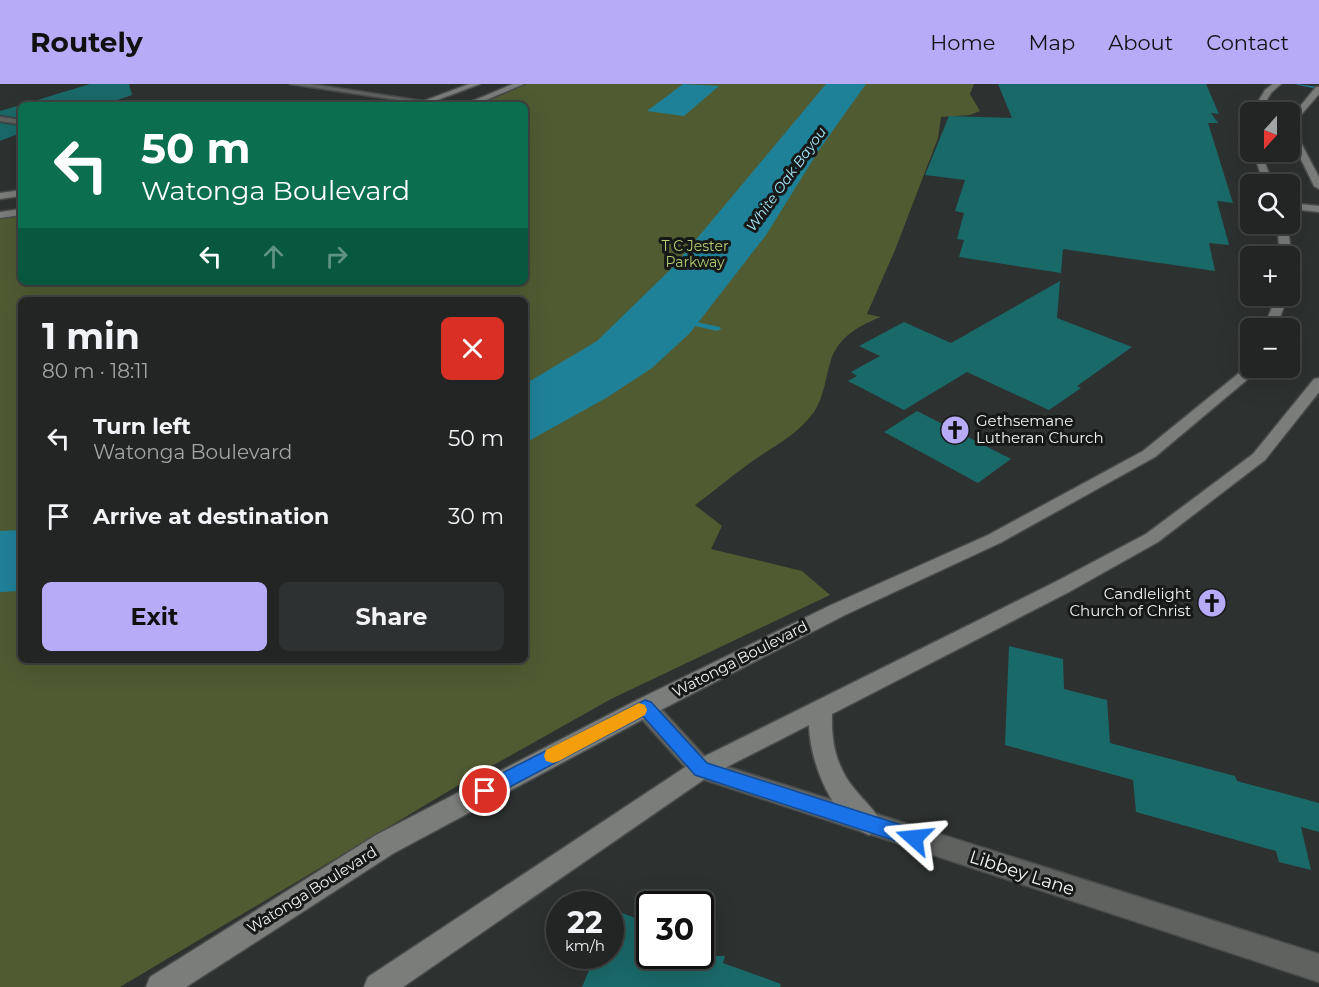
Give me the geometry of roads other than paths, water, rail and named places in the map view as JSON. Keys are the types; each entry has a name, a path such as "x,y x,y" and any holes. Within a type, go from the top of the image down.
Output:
{"main road":[{"path":"426,102 476,84"},
{"path":"475,102 520,84"},
{"path":"1262,102 1277,84"},
{"path":"1319,88 1296,116 1297,143 1319,186"},
{"path":"0,196 18,193"},
{"path":"1300,207 1319,209"},
{"path":"0,215 18,212"},
{"name":"Watonga Boulevard","path":"160,987 385,844 645,707 838,610 994,539 1149,454 1242,378"},
{"path":"378,987 701,769 1152,538 1259,457 1319,381"},
{"path":"821,708 819,728 821,750 828,771 852,807 869,823"}],"street":[{"path":"294,84 408,102"},
{"path":"0,119 18,122"},
{"path":"645,707 701,769"},
{"name":"Libbey Lane","path":"701,769 1319,968"}],"water":[{"path":"683,84 719,86 684,116 647,111"},
{"name":"White Oak Bayou","path":"826,84 866,84 819,150 766,235 690,333 652,368 606,398 528,441 528,382 597,341 674,266"},
{"path":"18,530 18,591 0,592 0,531"}],"waterway":[{"path":"1298,84 1319,88"},
{"path":"685,321 717,329"}],"place":[{"name":"Gethsemane Lutheran Church","path":"955,430"},
{"name":"Candlelight Church of Christ","path":"1212,603"}],"park label":[{"name":"T C Jester Parkway","path":"695,254"}]}
